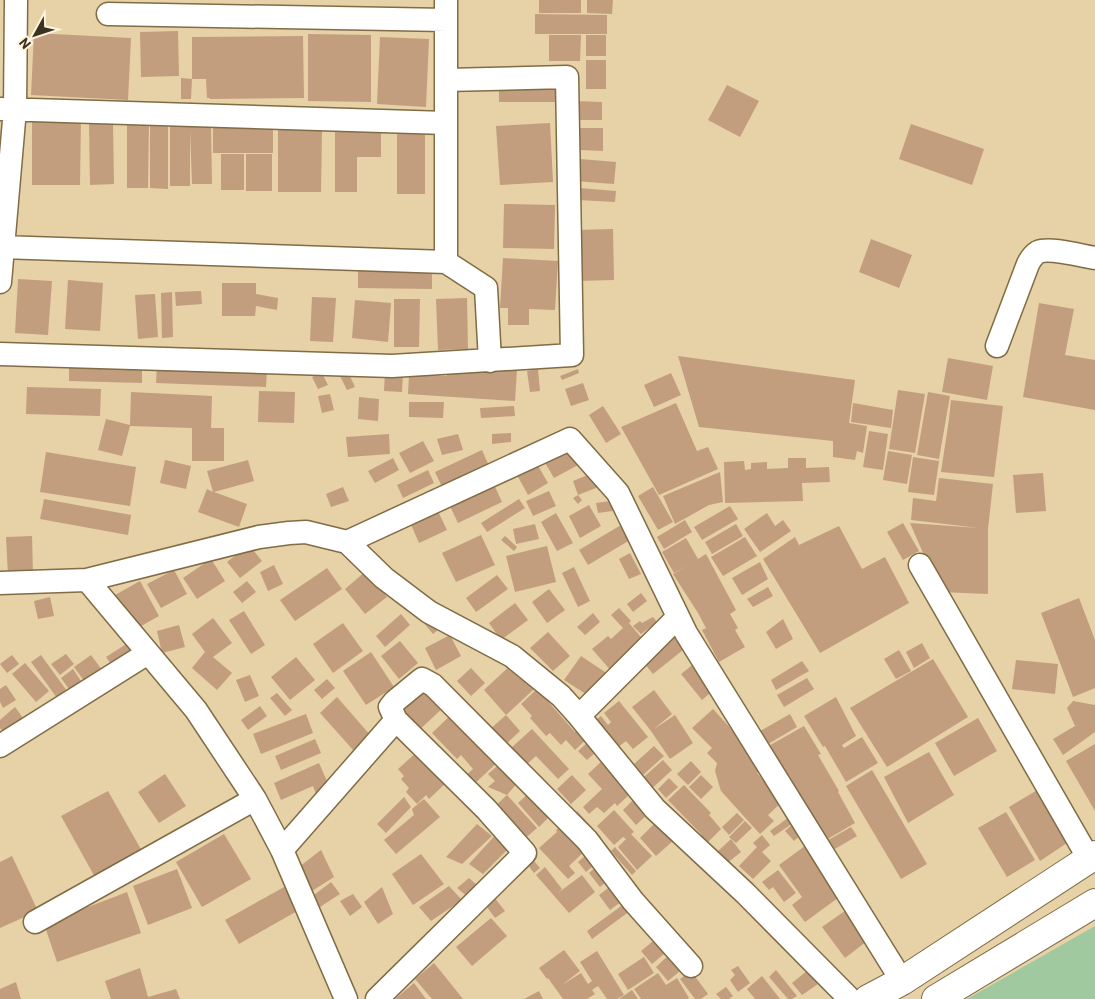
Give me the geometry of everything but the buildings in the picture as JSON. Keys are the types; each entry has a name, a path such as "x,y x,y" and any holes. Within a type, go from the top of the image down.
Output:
{"street":[{"path":"0,282 8,109 10,8"},
{"path":"108,14 446,10 446,262"},
{"path":"0,354 392,366 572,355 567,77 446,80"},
{"path":"8,109 446,123"},
{"path":"2,247 446,262 486,288 490,360"},
{"path":"997,346 1032,257 1038,252 1047,251 1095,258"},
{"path":"347,542 570,440 618,493 686,633 902,981"},
{"path":"0,583 87,580 259,538 289,533 306,532 347,542 384,578 429,612 512,656 561,696 655,809 745,893 850,999"},
{"path":"868,999 902,981 1092,857 920,565"},
{"path":"87,580 196,710 255,799 282,850 346,999"},
{"path":"579,716 678,617"},
{"path":"0,746 148,653"},
{"path":"377,999 525,853 486,809 396,720 391,710 391,704 422,678 586,840 633,901 691,966"},
{"path":"282,850 396,720"},
{"path":"35,922 255,799"},
{"path":"936,999 1095,903"}],"green space":[{"path":"1095,926 1095,999 967,999"}]}
